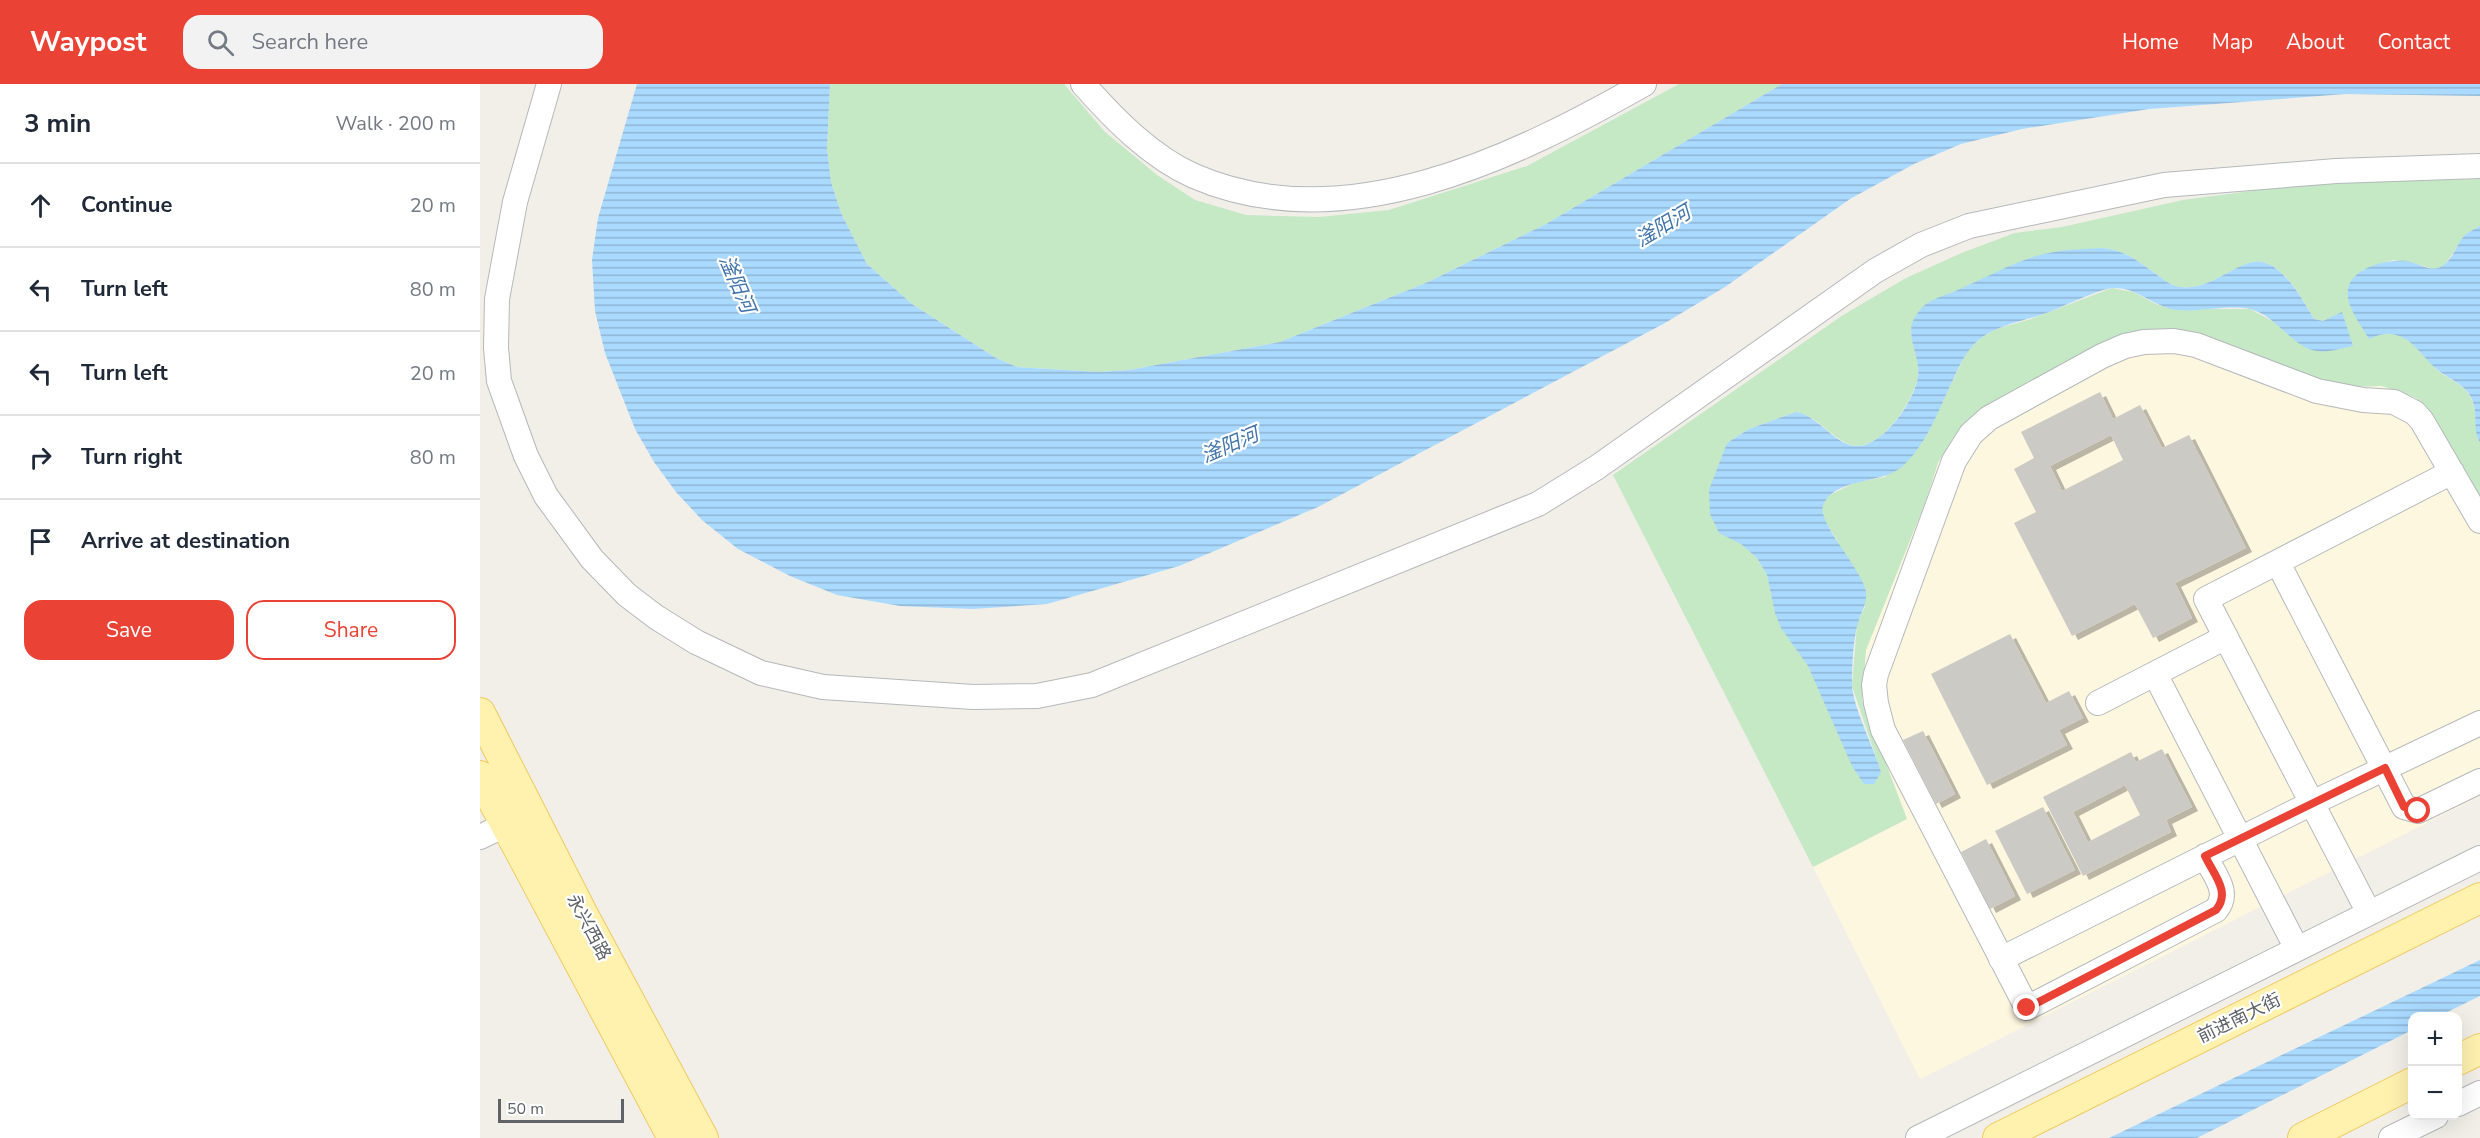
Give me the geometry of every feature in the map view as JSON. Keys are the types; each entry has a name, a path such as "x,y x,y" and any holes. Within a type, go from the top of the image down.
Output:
{"main road":[{"name":"永兴西路","path":"480,713 582,914 703,1138"},
{"name":"永兴西路","path":"480,776 493,831 673,1138"},
{"name":"前进南大街","path":"1998,1138 2480,898"},
{"path":"2462,1058 2480,1049"},
{"path":"2303,1138 2408,1085"}],"street":[{"path":"549,84 515,202 497,299 496,348 499,381 526,456 546,496 592,559 627,595 656,617 696,642 761,673 823,687 973,697 1037,696 1092,685 1538,504 1596,468 1875,271 1921,245 1969,226 2164,185 2336,171 2480,166"},
{"path":"1083,84 1105,109 1146,146 1193,175 1242,192 1318,201 1376,195 1436,181 1518,148 1644,84"},
{"path":"2205,856 2223,892 2223,902 2216,910 2027,1008 1883,730 1874,685 1876,674 1954,461 1971,434 1989,418 2102,356 2125,346 2174,341 2196,345 2317,391 2363,400 2394,402 2407,407 2415,412 2422,421 2480,521"},
{"path":"2369,913 2206,599 2452,472"},
{"path":"2278,563 2404,807 2418,811 2480,781"},
{"path":"2098,703 2226,637"},
{"path":"2155,674 2297,949"},
{"path":"2001,959 2240,838 2480,723"},
{"path":"1918,1138 2480,858"},
{"path":"2462,1102 2480,1093"},
{"path":"2391,1138 2428,1120"}],"shaded area":[{"path":"2149,333 2353,388 2382,386 2416,398 2434,416 2480,503 2480,796 1920,1079 1813,867 1907,819 1862,700 1866,650 1925,503 1938,463 1956,433 1969,420"}],"green space":[{"path":"830,84 1064,84 1105,132 1157,175 1195,200 1246,215 1319,217 1389,210 1527,166 1679,84 1782,84 1546,224 1428,282 1280,342 1129,370 1099,372 1017,367 996,358 912,304 867,264 841,213 831,182 827,149"},
{"path":"2480,179 2480,226 2465,235 2444,266 2434,269 2393,260 2362,270 2375,336 2392,334 2404,338 2414,345 2436,369 2460,385 2471,398 2480,443 2480,503 2434,416 2416,398 2382,386 2346,387 2303,375 2191,332 1969,420 1956,433 1938,463 1925,503 1866,650 1862,700 1907,819 1813,867 1613,475 1843,315 1906,278 1964,252 2015,233 2062,227 2183,200 2281,187 2360,182","holes":["2104,248 2134,259 2172,285 2184,287 2203,284 2253,262 2263,262 2282,273 2304,301 2314,319 2323,321 2342,313 2296,340 2276,323 2250,309 2174,309 2158,305 2133,292 2112,288 2031,319 1996,329 1981,338 1967,351 1929,430 1885,477 1856,482 1828,496 1821,508 1824,521 1836,538 1865,607 1857,624 1852,686 1881,772 1796,647 1771,593 1767,575 1757,558 1741,544 1727,443 1749,429 1796,412 1812,418 1838,438 1852,445 1863,445 1874,441 1884,433 1903,410 1915,386 1918,365 1911,330 2015,265 2049,253"]}],"water":[{"name":"滏阳河","path":"637,84 830,84 827,149 831,182 841,213 867,264 912,304 996,358 1017,367 1099,372 1129,370 1280,342 1428,282 1546,224 1782,84 2480,84 2480,96 2346,94 2149,109 2022,129 1961,144 1914,164 1850,199 1725,287 1665,323 1318,507 1179,566 1047,604 973,609 900,606 837,595 790,576 738,549 702,520 676,492 654,462 635,429 605,353 595,311 592,260 598,218"},
{"path":"2480,226 2480,443 2476,433 2471,396 2459,384 2439,371 2409,341 2393,334 2379,335 2369,339 2349,303 2348,288 2359,273 2377,264 2407,261 2429,268 2438,268 2449,260 2464,236"},
{"path":"2104,248 2127,255 2170,284 2184,287 2203,284 2253,262 2263,262 2272,266 2290,282 2314,319 2323,321 2342,312 2353,346 2331,351 2308,349 2268,318 2250,309 2171,309 2121,288 2099,291 2049,312 2004,326 1980,339 1960,364 1925,437 1903,466 1883,476 1837,490 1828,497 1823,506 1827,524 1857,572 1866,592 1865,604 1855,637 1852,684 1859,715 1881,772 1874,784 1864,784 1852,766 1808,666 1781,628 1775,613 1767,575 1757,558 1741,544 1719,533 1710,514 1709,490 1727,443 1749,429 1796,412 1813,419 1842,442 1850,445 1859,446 1879,438 1905,408 1916,386 1918,368 1911,329 1913,321 1925,305 2026,259 2062,251"},
{"path":"2480,960 2480,996 2447,1012 2408,1012 2408,1032 2197,1138 2109,1138"}],"building":[{"path":"2100,392 2113,419 2140,405 2162,448 2189,435 2246,548 2175,583 2192,618 2153,638 2135,604 2072,636 2014,523 2036,512 2014,469 2034,458 2021,432","holes":["2111,435 2123,460 2062,491 2050,466"]},
{"path":"2010,634 2046,703 2069,691 2083,718 2059,730 2067,745 1987,785 1931,674"},
{"path":"1923,731 1955,794 1936,804 1903,740"},
{"path":"2162,749 2192,807 2166,820 2171,832 2083,876 2043,797 2131,752 2136,762","holes":["2125,785 2140,815 2088,842 2073,812"]},
{"path":"2043,807 2075,870 2027,894 1995,831"},
{"path":"1986,839 2015,896 1990,909 1961,852"}],"route":[{"path":"2027,1008 2216,910 2223,902 2223,892 2205,856 2385,768 2404,807 2418,811"}]}
